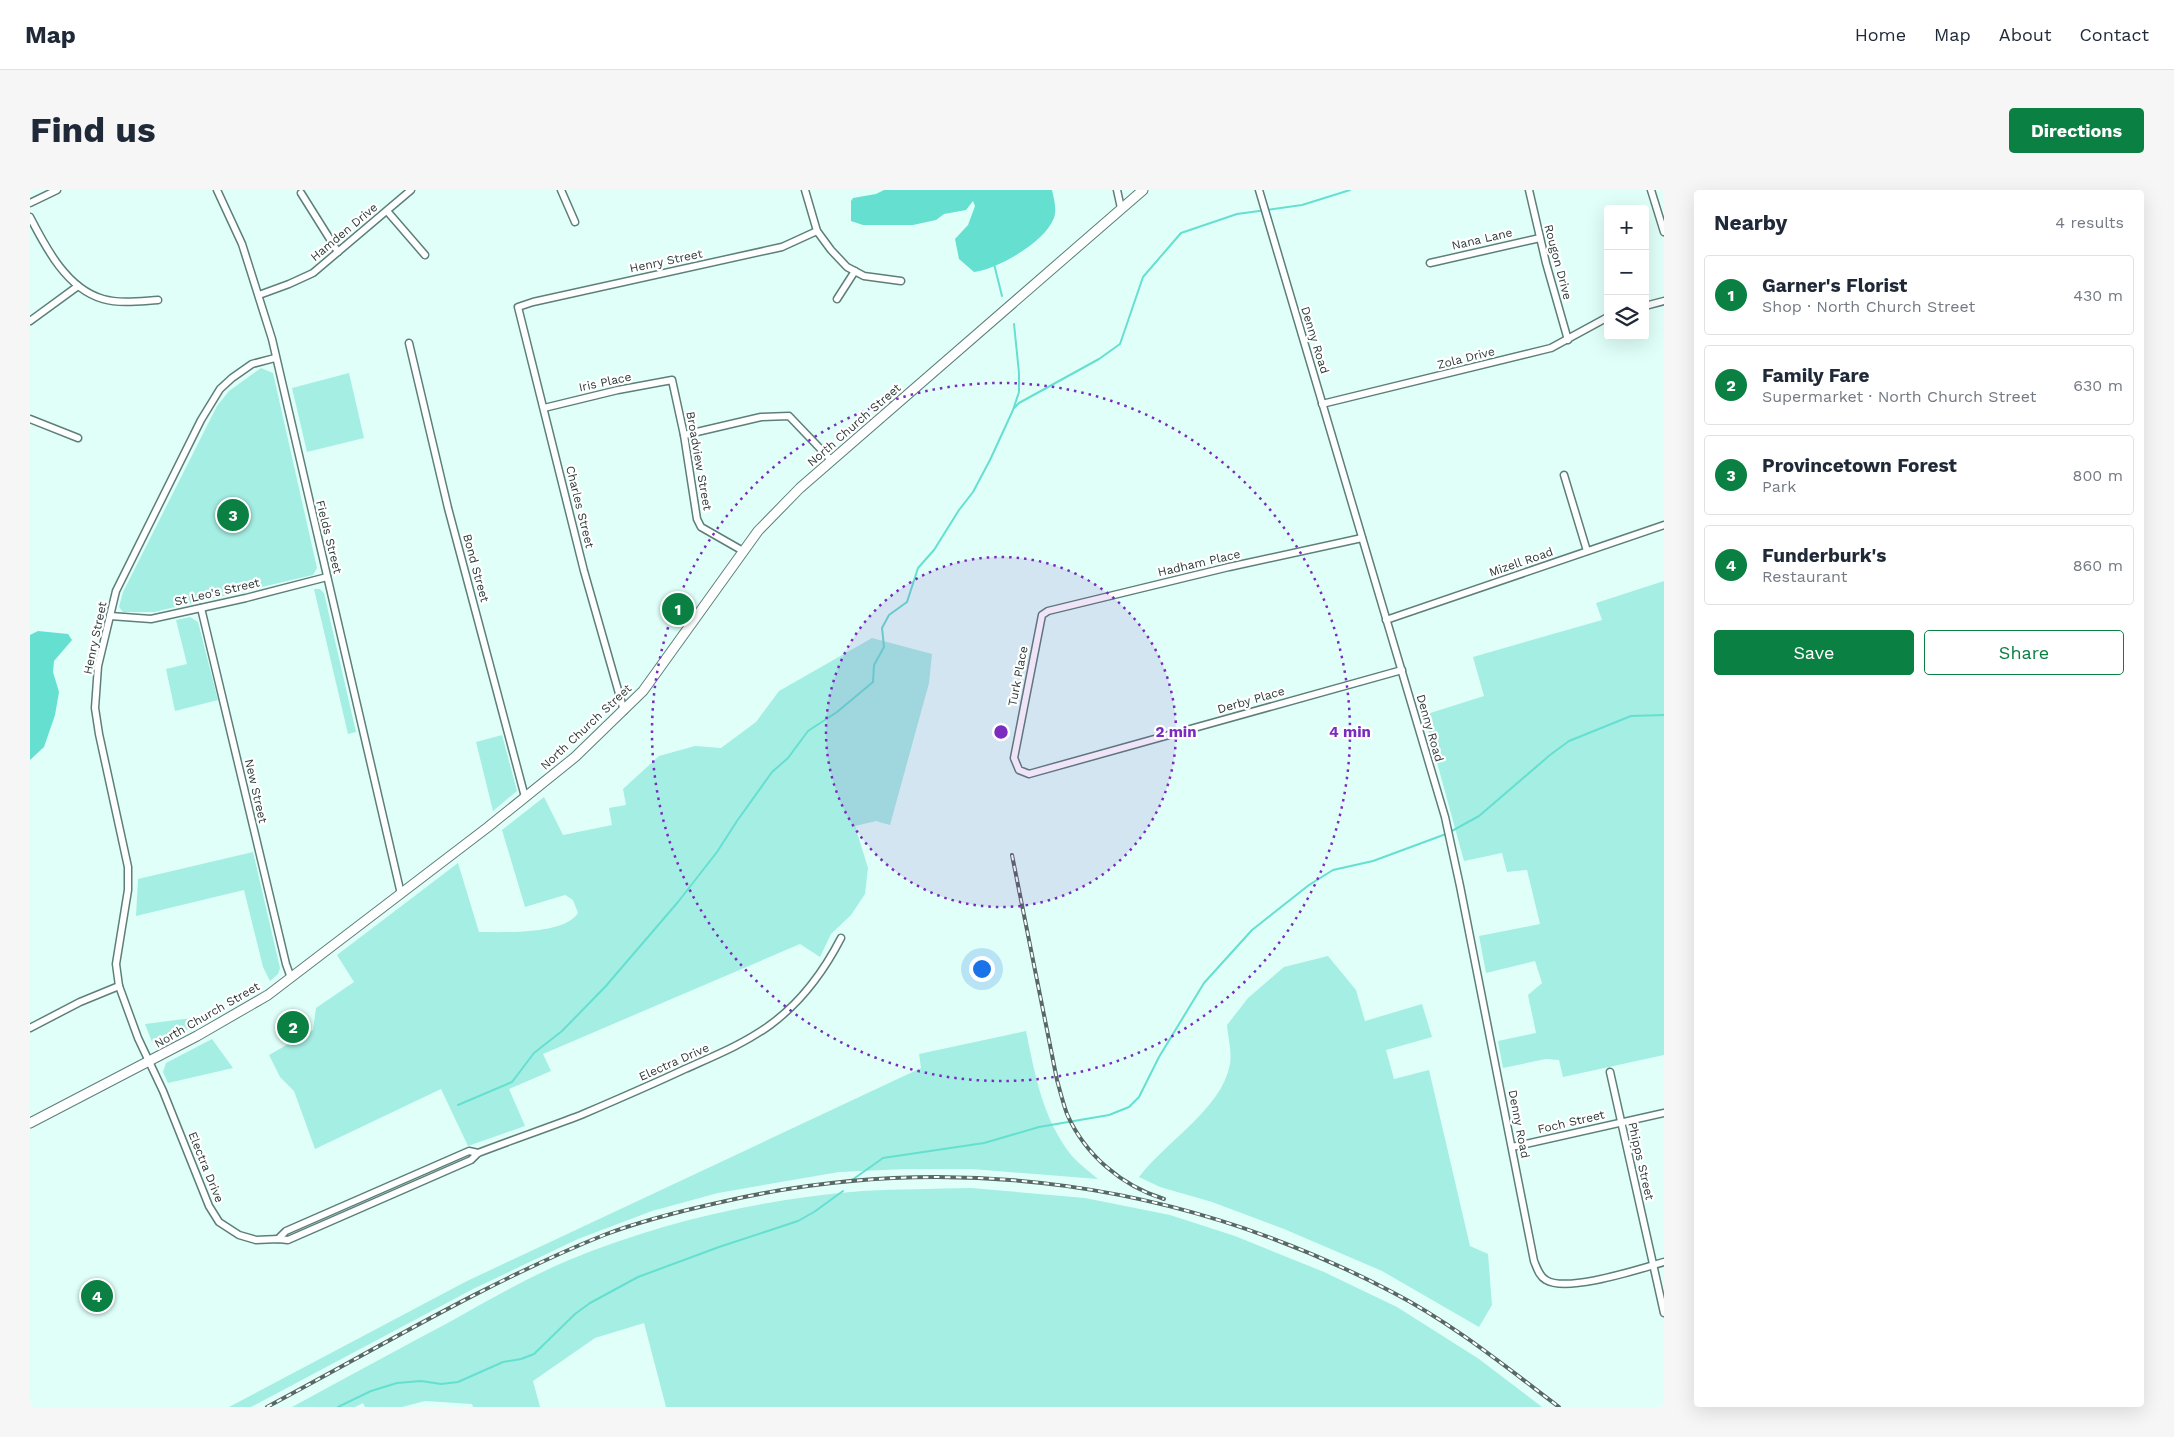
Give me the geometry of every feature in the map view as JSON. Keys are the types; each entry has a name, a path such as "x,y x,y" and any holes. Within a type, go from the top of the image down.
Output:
{"main road":[{"name":"North Church Street","path":"30,1123 148,1062 246,1008 290,978 401,894 575,757 624,711 643,690 758,531 800,488 1143,190"}],"street":[{"path":"30,204 57,190"},
{"name":"Fields Street","path":"217,190 242,244 259,295 401,894"},
{"name":"Hamden Drive","path":"259,295 313,273 388,211 410,190"},
{"path":"561,190 575,222"},
{"path":"805,190 817,231 847,267 864,276 901,281"},
{"path":"1117,190 1121,208"},
{"name":"Denny Road","path":"1259,190 1402,670 1452,846 1534,1261 1538,1271 1545,1280 1565,1285 1653,1265"},
{"name":"Rougon Drive","path":"1529,190 1568,340"},
{"path":"1652,190 1664,232"},
{"path":"301,193 338,252"},
{"path":"388,211 426,255"},
{"path":"30,217 41,239 59,266 86,292 104,299 127,301 158,300"},
{"name":"Henry Street","path":"518,307 782,247 817,231"},
{"name":"Nana Lane","path":"1430,263 1540,238"},
{"path":"837,299 855,271"},
{"path":"30,321 78,286"},
{"path":"1649,305 1664,300"},
{"name":"Charles Street","path":"518,307 584,571 624,711"},
{"name":"Zola Drive","path":"1322,404 1551,348 1604,319"},
{"name":"Bond Street","path":"409,343 448,508 525,797"},
{"name":"Henry Street","path":"148,1062 119,986 116,964 128,890 128,866 95,708 98,666 116,592 201,420 220,389 232,378 252,364 275,358"},
{"name":"Iris Place","path":"544,408 618,390 672,380"},
{"name":"Broadview Street","path":"672,380 701,527 744,550"},
{"path":"684,435 761,417 789,416 832,461"},
{"path":"30,419 78,438"},
{"path":"1564,475 1587,551"},
{"name":"Mizell Road","path":"1386,620 1664,524"},
{"name":"Hadham Place","path":"1042,615 1229,568 1362,538"},
{"name":"St Leo's Street","path":"110,616 146,619 201,608 327,577"},
{"name":"New Street","path":"201,608 290,978"},
{"name":"Turk Place","path":"1019,770 1014,758 1042,615"},
{"name":"Derby Place","path":"1019,770 1029,774 1402,670"},
{"name":"Electra Drive","path":"148,1062 163,1091 214,1216 231,1231 248,1239 266,1241 288,1240 471,1160 478,1153 591,1110 729,1049 757,1034 783,1014 801,996 830,959 841,938"},
{"path":"30,1028 80,1002 119,986"},
{"name":"Phipps Street","path":"1610,1072 1664,1313"},
{"name":"Foch Street","path":"1512,1147 1664,1113"},
{"path":"1653,1265 1664,1262"}],"shaded area":[{"path":"884,190 1052,190 1055,215 1049,227 1041,236 1020,253 995,266 974,272 959,259 955,239 968,225 975,206 973,201 966,210 944,214 936,220 913,225 863,225 851,221 851,201 853,198 876,194"},
{"path":"261,368 273,373 317,568 313,575 154,612 123,612 119,607 123,592 217,406 229,391"},
{"path":"349,373 364,438 307,452 292,388"},
{"path":"1664,581 1664,1055 1563,1077 1559,1060 1546,1059 1503,1068 1498,1041 1536,1033 1528,995 1542,983 1535,961 1486,973 1479,936 1540,924 1527,870 1507,872 1502,853 1464,861 1424,715 1484,696 1473,657 1602,620 1596,603"},
{"path":"314,589 320,589 324,593 356,732 348,734"},
{"path":"190,617 198,622 218,700 175,711 166,669 187,664 176,620"},
{"path":"38,631 68,634 72,640 54,661 53,672 59,692 55,715 44,747 30,760 30,635"},
{"path":"872,638 932,654 929,683 890,825 876,821 855,826 868,868 865,894 851,915 831,934 820,957 800,944 543,1054 551,1071 509,1089 525,1126 468,1146 441,1089 315,1149 294,1091 280,1077 269,1055 313,1030 316,1008 354,982 337,955 458,863 479,932 532,931 547,929 571,920 578,913 573,900 565,895 525,907 502,830 544,797 563,835 612,825 609,808 626,805 623,789 659,756 695,746 721,748 756,722 779,691"},
{"path":"502,735 517,791 493,811 476,742"},
{"path":"253,852 280,968 278,974 270,981 263,967 244,890 136,916 138,879"},
{"path":"1328,956 1356,990 1365,1021 1422,1004 1432,1037 1386,1050 1394,1079 1429,1070 1470,1246 1488,1254 1492,1305 1479,1327 1382,1271 1284,1229 1212,1202 1160,1187 1139,1177 1205,1110 1216,1096 1225,1080 1230,1064 1227,1025 1248,998 1284,967"},
{"path":"192,1018 196,1025 160,1044 152,1042 145,1024"},
{"path":"1026,1031 1042,1096 1054,1127 1072,1156 1098,1179 972,1169 906,1169 839,1172 718,1193 652,1211 578,1239 473,1289 251,1407 229,1407 467,1281 921,1068 919,1054"},
{"path":"212,1039 233,1068 168,1083 163,1072 166,1063"},
{"path":"971,1188 1085,1198 1170,1215 1235,1236 1324,1272 1397,1307 1479,1359 1542,1407 666,1407 644,1323 595,1338 533,1381 540,1407 473,1407 472,1404 425,1401 402,1407 365,1407 363,1403 355,1407 292,1407 525,1281 569,1260 639,1234 712,1214 787,1200 862,1191"}],"waterway":[{"path":"1014,408 1019,403 1099,359 1120,344 1143,277 1181,233 1237,214 1302,205 1350,190"},
{"path":"994,264 1002,296"},
{"path":"458,1105 512,1082 534,1053 562,1031 605,987 678,902 717,852 772,772 788,758 808,731 837,712 873,682 874,665 884,647 882,628 889,615 907,602 918,568 934,550 959,510 973,492 1013,410 1019,392 1014,324"},
{"path":"1450,832 1479,816 1569,741 1631,716 1664,715"},
{"path":"852,1180 883,1158 984,1143 1039,1127 1109,1115 1129,1107 1139,1097 1159,1057 1204,983 1252,930 1309,885 1333,870 1373,861 1446,834"},
{"path":"338,1407 371,1391 397,1383 421,1381 441,1384 458,1382 503,1362 521,1359 534,1354 575,1314 590,1303 638,1277 719,1247 798,1221 843,1191"}],"railway":[{"path":"1012,855 1057,1080 1067,1114 1084,1143 1106,1167 1134,1186 1164,1199"},
{"path":"267,1407 433,1316 560,1253 604,1235 664,1216 726,1201 812,1186 897,1178 983,1178 1067,1186 1150,1202 1232,1224 1313,1255 1414,1304 1478,1346 1559,1407"}],"place":[{"name":"Provincetown Forest","path":"233,515"},
{"name":"Garner's Florist","path":"678,609"},
{"name":"Family Fare","path":"293,1027"},
{"name":"Funderburk's","path":"97,1296"}]}
